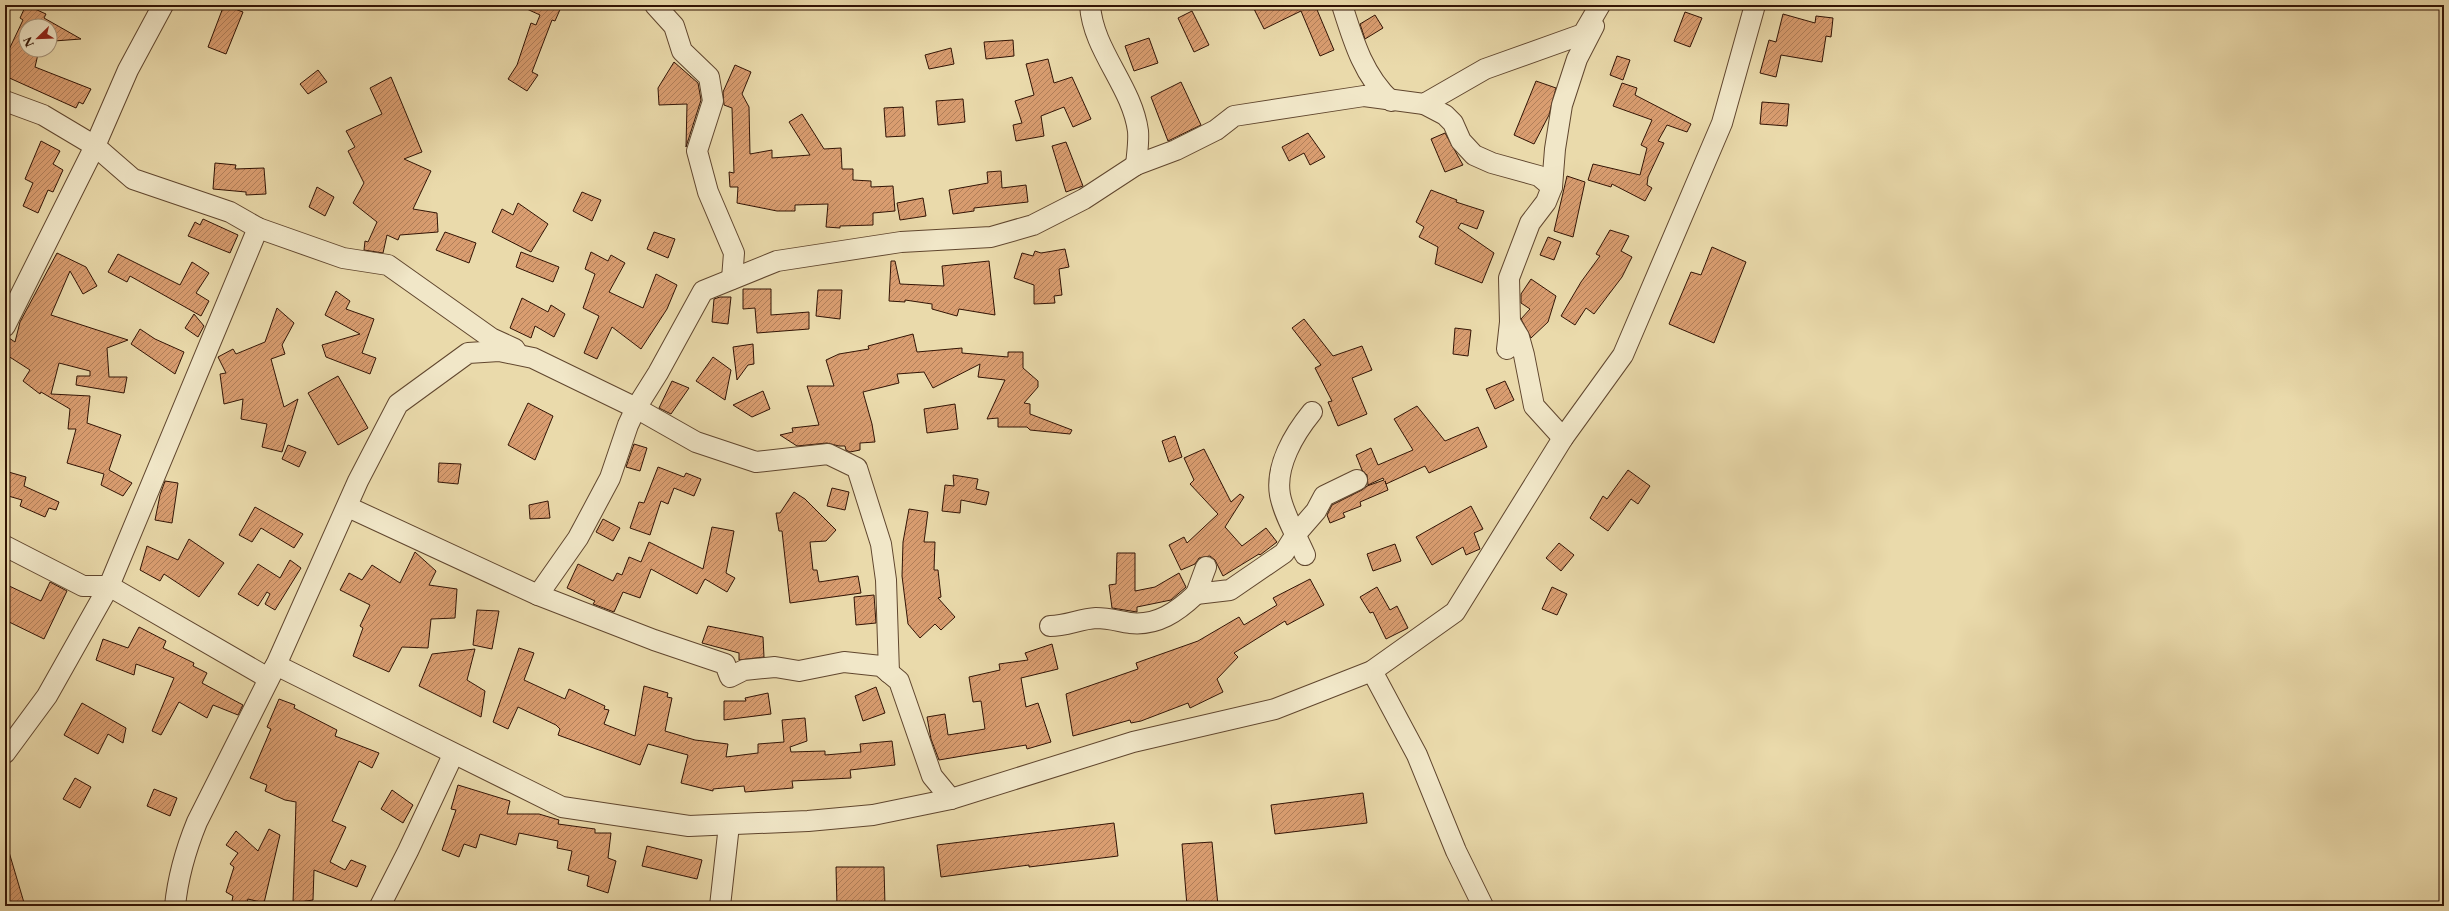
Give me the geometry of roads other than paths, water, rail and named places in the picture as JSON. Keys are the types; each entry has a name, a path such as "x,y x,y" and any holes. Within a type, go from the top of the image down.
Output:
{"street":[{"path":"5,326 94,146 128,70 163,5"},
{"path":"654,5 674,26 682,51 709,77 714,102 697,151 708,192 734,253 732,279"},
{"path":"1090,5 1093,20 1106,55 1132,110 1138,133 1136,165"},
{"path":"1342,5 1361,59 1374,82 1391,101"},
{"path":"1424,104 1485,69 1583,34 1601,5"},
{"path":"1507,349 1510,322 1509,278 1530,223 1546,202 1552,187 1554,149 1562,105 1577,59 1591,34 1601,5"},
{"path":"276,665 453,755 562,807 689,826 730,825 873,815 951,800 1133,742 1275,709 1372,671 1455,612 1563,438 1623,354 1722,123 1755,5"},
{"path":"538,595 578,538 610,478 628,425 636,408 658,373 703,291 732,279 777,261 901,242 991,237 1033,225 1078,202 1136,165 1176,150 1216,130 1234,116 1358,96 1424,104 1445,115 1453,123 1461,141 1474,155 1492,164 1539,176 1552,187"},
{"path":"5,101 43,115 94,146 133,179 230,212 258,228 343,258 388,265 484,333 636,408 696,442 756,462 828,454 857,468 881,544 886,580 889,673"},
{"path":"5,753 48,696 109,586 258,228"},
{"path":"1510,322 1519,337 1534,406 1563,438"},
{"path":"477,353 484,333"},
{"path":"175,906 177,887 187,849 197,822 276,665 323,556 348,507 358,481 398,404 468,353 499,351 533,358"},
{"path":"1305,555 1280,496 1279,475 1298,429 1312,412"},
{"path":"1196,594 1230,590 1284,553 1296,534 1316,511 1324,496 1357,480"},
{"path":"348,507 538,595 654,640 725,664 730,677 744,670 775,667 799,672 844,662 881,666 899,681 932,776 951,800"},
{"path":"5,546 83,586 109,586 268,678 276,665"},
{"path":"1050,626 1065,626 1094,618 1108,618 1142,624 1169,616 1196,594 1206,567"},
{"path":"1372,671 1417,755 1456,851 1483,906"},
{"path":"380,906 408,852 453,755"},
{"path":"720,906 730,825"}]}
